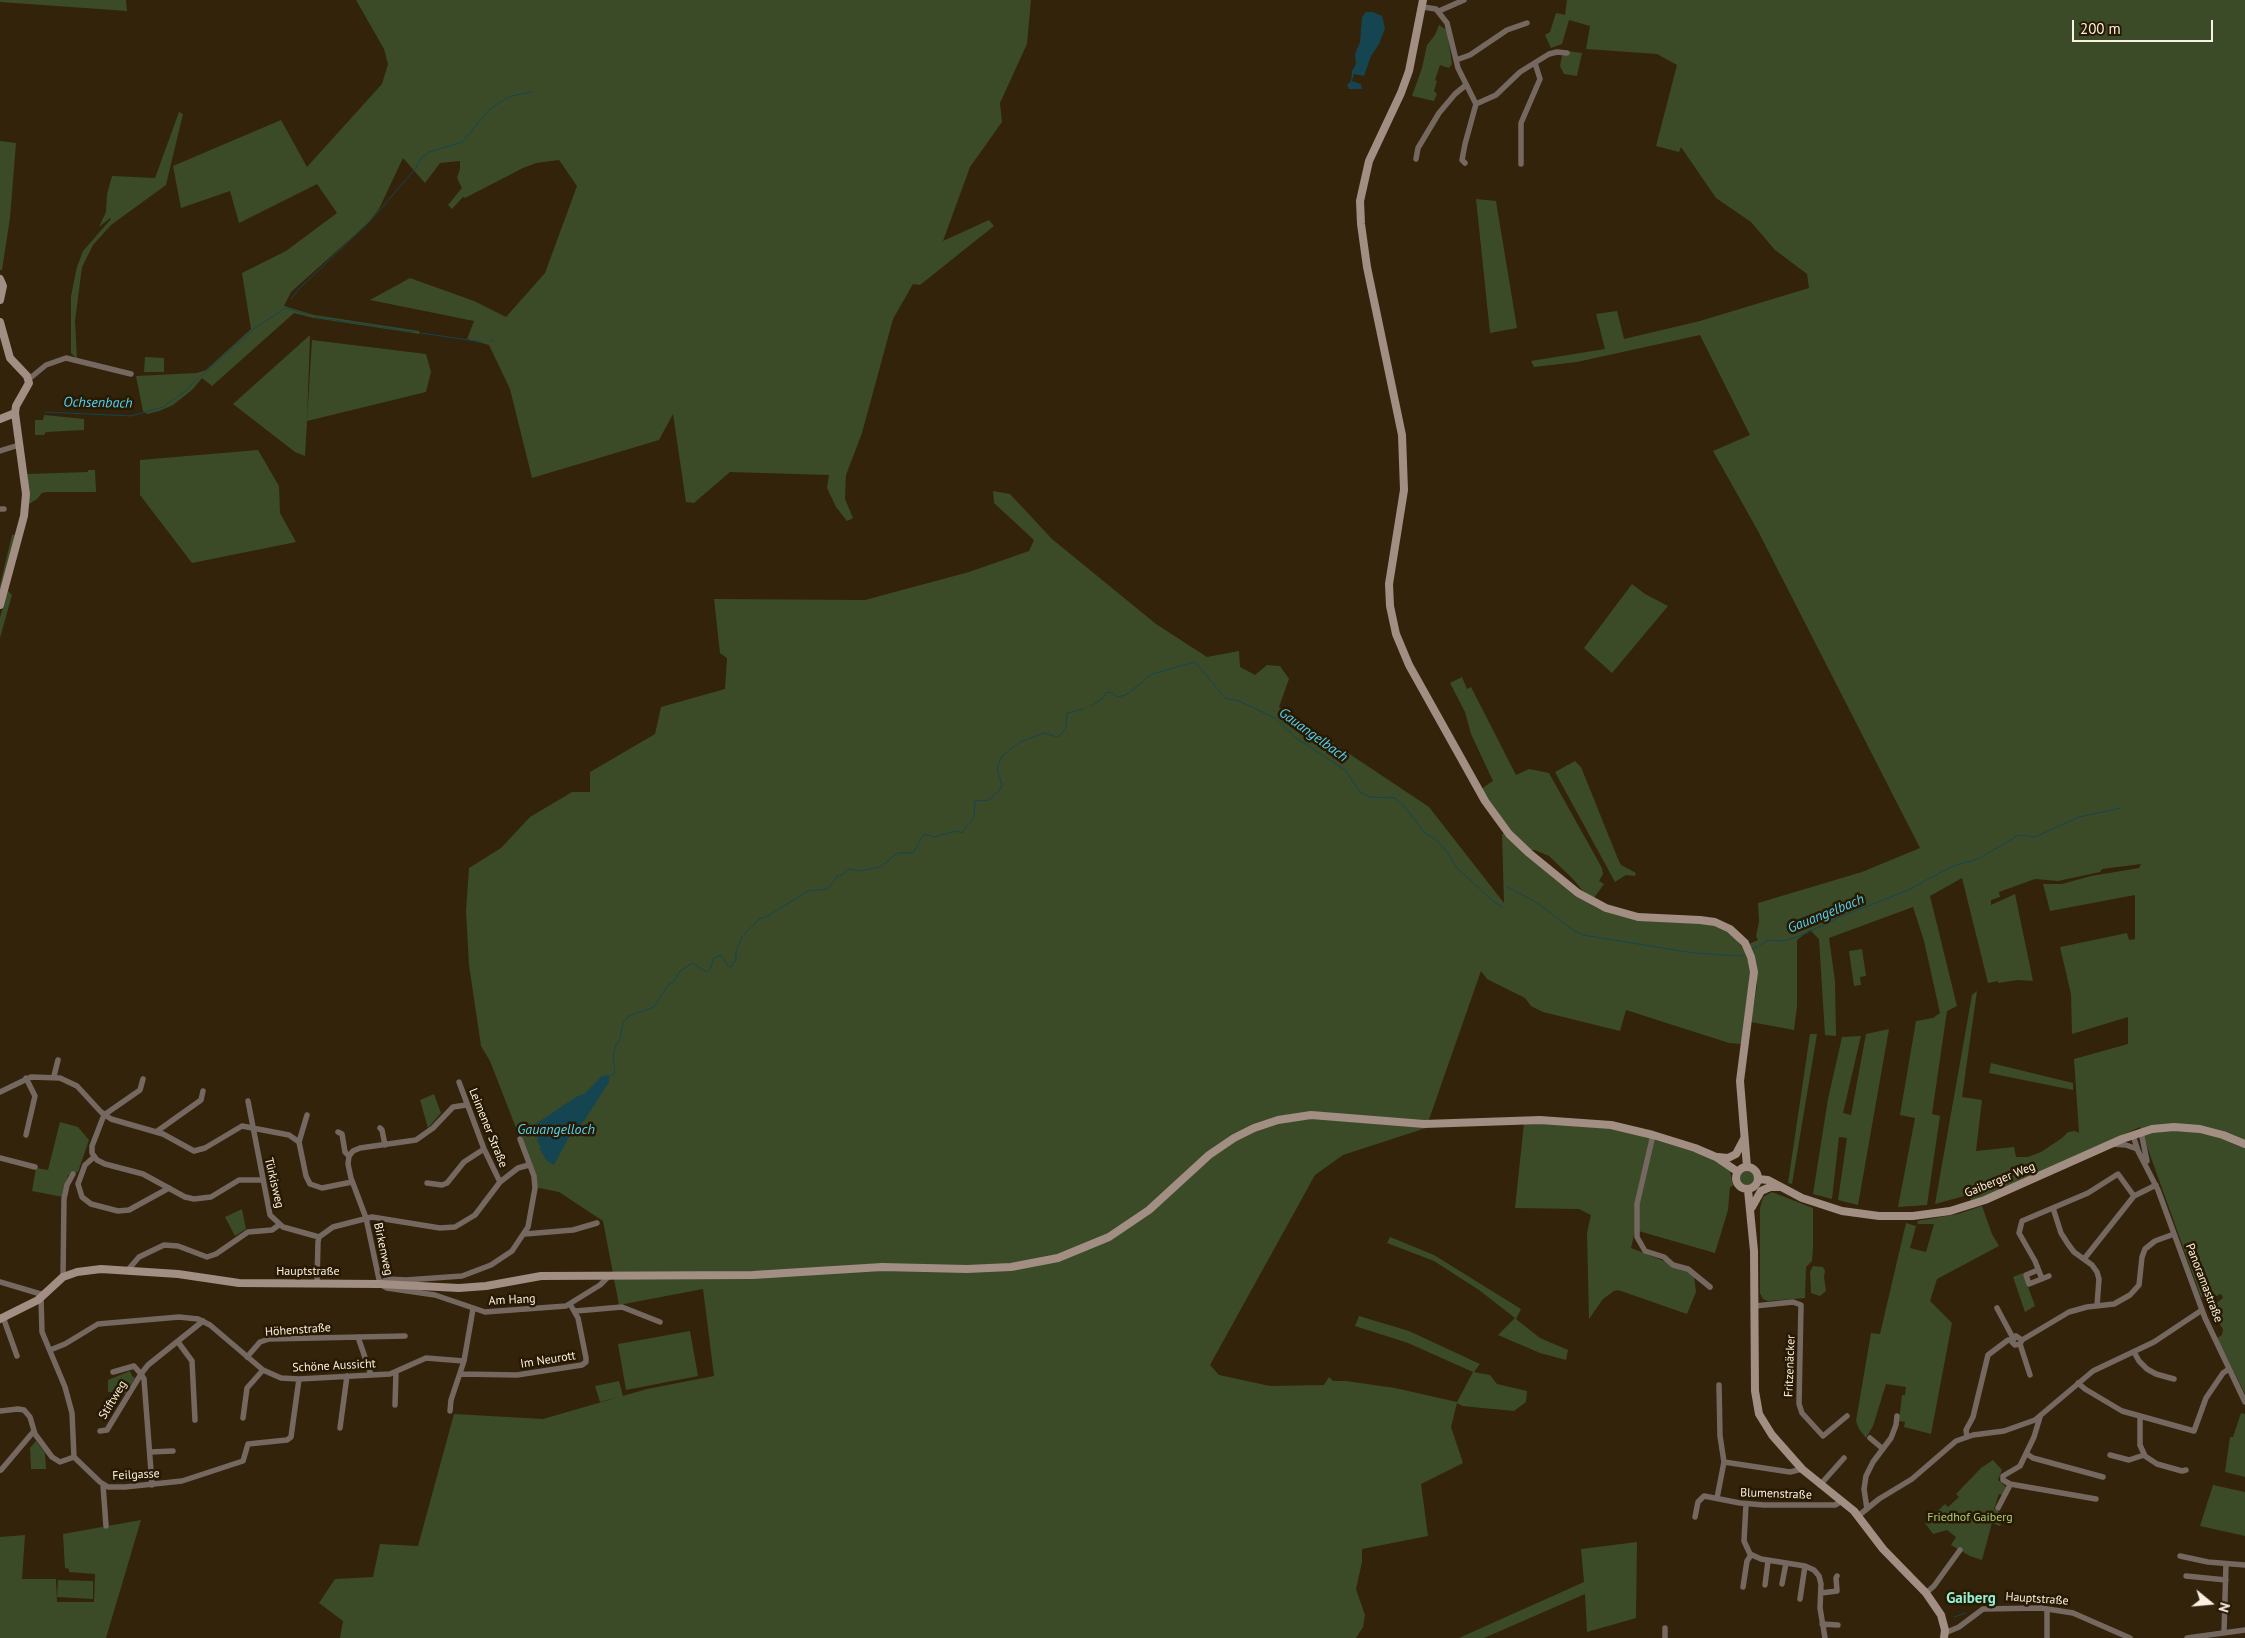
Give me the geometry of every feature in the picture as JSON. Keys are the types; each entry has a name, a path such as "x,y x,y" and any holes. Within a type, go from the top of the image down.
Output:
{"main road":[{"path":"1423,4 1412,58 1401,93 1369,162 1360,201 1360,224 1367,267 1402,435 1403,502 1390,584 1390,606 1396,634 1408,665 1481,794 1501,824 1528,853 1578,893 1606,908 1638,917 1715,922 1730,929 1745,943 1752,957 1754,972 1740,1081 1747,1167"},
{"path":"0,278 3,286 0,300"},
{"path":"0,322 10,358 29,381 16,406 15,413 26,494 24,516 0,605"},
{"path":"0,419 15,413"},
{"name":"Hauptstraße","path":"2,1318 43,1296 63,1277 77,1272 101,1269 178,1274 240,1283 380,1284 472,1288 541,1276 753,1275 882,1267 992,1269 1033,1264 1086,1248 1128,1225 1158,1202 1208,1155 1234,1138 1254,1128 1294,1117 1329,1116 1436,1124 1557,1120 1611,1125 1683,1143 1716,1157 1738,1172"},
{"name":"Gaiberger Weg","path":"1758,1179 1768,1180 1778,1187 1810,1201 1852,1213 1890,1217 1932,1214 1991,1198 2141,1132 2164,1127 2190,1128 2212,1131 2245,1144"},
{"path":"1716,1157 1728,1158 1736,1154 1745,1137"},
{"path":"1747,1167 1754,1170 1758,1179 1755,1186 1748,1190 1742,1189 1737,1185 1735,1177 1738,1172 1747,1167"},
{"path":"1751,1211 1760,1192 1778,1187"},
{"name":"Hauptstraße","path":"1748,1190 1754,1251 1755,1398 1761,1419 1772,1435 1802,1469 1858,1516 1883,1549 1926,1593 1940,1614 1945,1636"}],"street":[{"path":"1439,11 1461,1"},
{"path":"1423,4 1439,11 1450,30 1456,60 1476,104 1462,160 1465,163"},
{"path":"1456,60 1470,55 1507,30 1527,23"},
{"path":"1476,104 1496,96 1518,74 1552,52 1567,53"},
{"path":"1521,164 1520,126 1540,80 1540,73 1535,63"},
{"path":"1416,159 1418,148 1439,113 1466,84"},
{"path":"29,381 46,365 66,358 131,374"},
{"path":"0,451 19,445"},
{"path":"54,1076 58,1060"},
{"path":"0,1092 26,1078 54,1076 77,1086 104,1115 121,1123 156,1132 194,1151 205,1148 239,1127 292,1136 299,1142"},
{"path":"26,1078 35,1096 26,1134"},
{"path":"143,1079 140,1090 104,1115 92,1144 94,1157 105,1164 144,1174 185,1197 201,1200 212,1196 239,1180 262,1180"},
{"name":"Leimener Straße","path":"459,1082 484,1149 500,1182"},
{"path":"156,1132 201,1100 203,1092"},
{"name":"Türkisweg","path":"248,1102 268,1211 279,1225 292,1231 319,1237"},
{"path":"350,1156 356,1149 416,1140 433,1128 452,1107 466,1105"},
{"path":"307,1115 299,1142 306,1176 310,1184 322,1188 352,1182"},
{"path":"380,1128 385,1145"},
{"name":"Birkenweg","path":"338,1132 342,1134 345,1152 350,1156 348,1164 352,1182 366,1218 380,1284"},
{"name":"Panoramastraße","path":"2141,1132 2149,1168 2202,1310 2245,1402"},
{"path":"1652,1135 1637,1206 1637,1237 1645,1251 1664,1257 1674,1265 1688,1269 1710,1287"},
{"name":"Panoramastraße","path":"2133,1135 2138,1151 2149,1168"},
{"path":"380,1284 388,1279 448,1279 472,1273 500,1260 512,1251 525,1234 535,1196 535,1180 520,1139"},
{"path":"2111,1144 2126,1144 2138,1151"},
{"path":"427,1183 438,1185 447,1183 464,1162 484,1149"},
{"path":"94,1157 85,1165 78,1184 82,1198 91,1204 118,1211 129,1210 169,1188"},
{"path":"0,1158 35,1167"},
{"path":"318,1283 317,1246 319,1237 336,1226 366,1218 380,1217 440,1228 455,1227 475,1215 500,1182 518,1168 529,1165"},
{"path":"63,1277 64,1199 66,1185 73,1174"},
{"path":"2042,1279 2020,1233 2020,1226 2026,1218 2088,1193 2118,1174 2134,1196"},
{"path":"2084,1259 2134,1196 2156,1185"},
{"path":"2053,1208 2061,1233 2071,1248 2092,1265 2098,1276 2098,1306"},
{"path":"525,1234 573,1230 597,1224"},
{"path":"127,1271 139,1257 164,1245 178,1246 207,1257 216,1254 248,1232 272,1230 279,1225"},
{"path":"1997,1308 2015,1345 2065,1313 2076,1309 2116,1303 2134,1292 2139,1283 2144,1250 2155,1240 2174,1234"},
{"path":"2038,1270 2026,1275 2029,1284 2049,1276"},
{"name":"Am Hang","path":"380,1284 387,1288 435,1295 485,1312 556,1308 570,1304 600,1285 610,1275"},
{"path":"0,1282 38,1292 43,1296 42,1332 66,1391 72,1413 74,1457 63,1462 54,1459 34,1431 30,1417 24,1410 18,1408 0,1411"},
{"name":"Fritzenäcker","path":"1755,1306 1793,1302 1801,1305 1799,1404 1802,1413 1823,1436 1847,1416"},
{"name":"Im Neurott","path":"460,1374 517,1375 582,1365 586,1362 586,1358 576,1311 570,1304"},
{"path":"576,1311 622,1307 660,1322"},
{"path":"450,1411 451,1400 464,1361 473,1309"},
{"path":"1858,1516 1867,1508 1906,1484 1954,1443 1967,1437 2004,1431 2029,1423 2040,1417 2094,1370 2158,1340 2202,1310"},
{"name":"Schöne Aussicht","path":"50,1350 65,1344 92,1326 104,1323 179,1317 203,1321 217,1330 263,1370 281,1378 299,1379 396,1372 426,1358 464,1361"},
{"name":"Hauptstraße","path":"2,1318 17,1356"},
{"path":"141,1374 148,1365 203,1321"},
{"name":"Höhenstraße","path":"247,1357 260,1342 266,1339 404,1336"},
{"path":"358,1337 371,1374"},
{"path":"1967,1437 1966,1430 1973,1417 1987,1358 1990,1353 2008,1340 2013,1339"},
{"path":"178,1342 192,1361 195,1420"},
{"path":"2021,1342 2030,1375"},
{"path":"2134,1352 2140,1362 2149,1370 2174,1379"},
{"path":"113,1372 134,1366 144,1379 152,1484"},
{"path":"2078,1383 2112,1406 2140,1417 2194,1431 2206,1398 2223,1373 2229,1369"},
{"path":"243,1418 247,1388 263,1370"},
{"path":"395,1405 396,1372"},
{"name":"Stiftweg","path":"100,1431 107,1430 141,1374"},
{"path":"340,1428 347,1376"},
{"name":"Feilgasse","path":"74,1457 104,1485 116,1488 182,1482 240,1462 244,1459 248,1444 291,1438 299,1379"},
{"path":"1694,1517 1701,1498 1707,1496 1717,1498 1724,1462 1720,1436 1719,1385"},
{"path":"1867,1508 1864,1491 1865,1480 1873,1462 1884,1449 1894,1432 1897,1416"},
{"path":"2040,1417 2027,1454 2018,1468 2003,1476 2004,1481 2010,1484 2096,1499"},
{"path":"2140,1417 2140,1445 2144,1455 2157,1464 2182,1471 2186,1470"},
{"path":"1,1470 34,1431"},
{"path":"1870,1438 1884,1449"},
{"path":"150,1452 172,1451"},
{"path":"2027,1454 2032,1458 2103,1477"},
{"path":"2110,1455 2129,1460 2144,1455"},
{"path":"1820,1485 1844,1458"},
{"path":"1724,1462 1790,1472 1802,1469"},
{"path":"1998,1508 2010,1484"},
{"path":"104,1485 106,1526"},
{"name":"Blumenstraße","path":"1717,1498 1746,1504 1835,1505 1842,1501"},
{"path":"1746,1504 1744,1541 1751,1555 1768,1561 1804,1566 1814,1570 1819,1576 1820,1608 1824,1638"},
{"path":"1926,1593 1934,1586 1960,1550"},
{"path":"1743,1587 1747,1561 1751,1555"},
{"path":"2180,1556 2195,1560 2245,1565"},
{"path":"1765,1585 1768,1561"},
{"path":"1782,1584 1786,1563"},
{"path":"2224,1632 2226,1564"},
{"path":"1800,1599 1804,1566"},
{"path":"1821,1593 1837,1591 1837,1576"},
{"path":"2186,1576 2226,1580"},
{"name":"Hauptstraße","path":"1945,1636 1986,1608 2047,1609 2076,1614 2130,1638"},
{"path":"2047,1609 2047,1638"},
{"path":"1822,1624 1838,1625"},
{"path":"1665,1628 1665,1638"},
{"path":"2187,1638 2245,1630"}],"green space":[{"path":"0,0 126,0 127,11 0,2"},
{"path":"356,0 1031,0 1027,44 1000,103 1002,122 970,167 943,241 989,220 994,226 920,285 913,284 893,319 862,433 846,475 845,499 853,518 847,521 836,507 827,488 829,475 730,472 694,503 686,502 673,414 659,440 532,478 510,389 489,345 467,339 474,321 370,300 410,278 474,301 506,317 545,273 577,186 559,160 536,163 523,168 465,198 463,197 452,209 448,205 462,188 457,178 460,161 440,163 425,183 403,158 379,209 367,224 291,292 284,306 314,315 419,331 420,334 314,318 294,313 212,386 202,378 192,390 173,405 147,414 143,411 136,376 197,373 206,370 251,329 242,273 286,251 337,213 317,184 239,223 230,191 181,208 173,166 281,120 307,167 382,84 388,64 384,49"},
{"path":"1567,0 2245,0 2245,1394 2217,1338 2222,1335 2223,1329 2214,1315 2214,1305 2223,1298 2221,1294 2212,1298 2201,1297 2140,1127 1995,1193 1972,1201 1968,1195 1935,1204 1972,995 1977,991 1962,1097 1982,1100 1976,1151 2014,1147 2016,1157 2028,1157 2041,1152 2068,1132 2075,1131 2079,1133 2074,1059 2128,1044 2128,1017 2072,1034 2071,994 2060,947 2127,933 2129,940 2135,939 2135,895 2050,911 2043,884 2062,884 2091,876 2139,868 2141,864 2102,869 2100,872 2058,881 2035,879 1999,892 2000,897 1991,900 1991,905 2015,894 2033,981 2018,980 1988,983 1962,878 1930,896 1957,1006 1947,1011 1932,1114 1940,1116 1927,1205 1898,1207 1915,1118 1900,1115 1916,1021 1933,1018 1940,1013 1924,941 1913,907 1829,938 1835,981 1836,1036 1825,1035 1819,939 1810,930 1797,940 1797,1006 1794,1030 1751,1022 1757,986 1756,963 1749,944 1758,940 1756,936 1759,922 1758,903 1862,872 1920,848 1758,531 1713,451 1750,435 1700,335 1577,362 1534,367 1531,361 1605,349 1596,314 1617,311 1624,339 1700,321 1809,288 1807,274 1775,250 1751,222 1716,198 1681,147 1679,152 1656,146 1677,65 1657,54 1586,49 1590,26 1569,20 1562,44 1551,48 1545,35 1550,32 1556,13 1565,15"},
{"path":"1439,25 1447,30 1452,64 1449,68 1440,65 1435,80 1437,81 1434,91 1437,94 1434,101 1412,96 1422,68 1427,45 1435,35"},
{"path":"1568,51 1582,53 1577,76 1564,74 1560,66 1562,56"},
{"path":"179,112 183,114 166,185 111,225 93,245 82,267 75,321 77,359 71,353 71,296 77,267 83,251 111,219 99,227 106,212 107,194 112,176 155,178"},
{"path":"0,141 16,143 10,218 2,270 0,270"},
{"path":"1476,199 1496,201 1517,328 1490,333"},
{"path":"310,335 307,420 312,340 426,354 431,372 426,392 307,421 305,456 295,452 233,404"},
{"path":"145,357 164,358 164,372 144,372"},
{"path":"44,415 84,419 84,430 46,432 44,435 35,435 35,420 43,420"},
{"path":"258,450 279,486 280,513 296,542 192,563 140,495 140,460"},
{"path":"88,470 95,470 96,492 47,492 42,493 29,504 27,474 88,472"},
{"path":"993,491 1010,494 1052,539 1156,624 1207,657 1239,651 1240,667 1255,675 1267,665 1280,666 1289,679 1279,707 1429,807 1504,903 1502,834 1505,833 1578,897 1597,908 1617,915 1647,921 1706,924 1718,927 1731,934 1745,950 1751,974 1742,1044 1729,1043 1626,1010 1620,1031 1543,1012 1531,1006 1525,998 1487,979 1481,971 1426,1128 1343,1155 1315,1175 1210,1365 1219,1375 1270,1386 1324,1385 1329,1377 1333,1381 1395,1388 1457,1402 1473,1372 1408,1343 1355,1326 1359,1316 1409,1331 1480,1364 1474,1372 1490,1375 1497,1384 1527,1391 1526,1402 1514,1411 1462,1406 1457,1403 1451,1427 1463,1463 1421,1484 1428,1536 1362,1549 1362,1562 1356,1589 1365,1615 1363,1627 1356,1638 340,1638 343,1621 319,1603 335,1579 373,1577 380,1544 418,1546 454,1414 543,1419 647,1389 714,1376 703,1289 619,1305 603,1221 559,1192 534,1187 518,1133 490,1061 481,1046 469,965 466,911 469,868 501,848 530,817 572,792 590,792 590,772 655,734 661,707 725,689 727,658 720,653 714,599 865,600 969,572 1029,551 1034,540 994,503"},
{"path":"18,534 0,596 0,585 12,535"},
{"path":"1632,584 1645,594 1668,606 1612,673 1584,648"},
{"path":"8,591 12,595 0,638 0,617"},
{"path":"1462,677 1467,689 1471,687 1516,775 1529,769 1549,773 1602,868 1603,874 1599,881 1604,884 1594,898 1582,890 1549,856 1535,850 1529,850 1505,824 1481,789 1493,781 1471,734 1465,712 1450,683"},
{"path":"1575,761 1581,767 1621,865 1636,873 1635,876 1626,875 1615,882 1555,772"},
{"path":"1862,949 1866,976 1860,977 1861,985 1854,986 1849,951"},
{"path":"1889,1029 1858,1205 1838,1200 1847,1138 1839,1137 1832,1199 1813,1194 1828,1099 1842,1037 1861,1036 1843,1113 1851,1115 1866,1034"},
{"path":"1810,1034 1817,1034 1792,1184 1788,1183"},
{"path":"1991,1063 2073,1083 2073,1090 1989,1073"},
{"path":"434,1094 441,1113 428,1128 420,1100"},
{"path":"60,1122 78,1127 89,1140 78,1172 68,1175 63,1197 32,1191 36,1168 48,1170"},
{"path":"1524,1123 1567,1123 1622,1130 1701,1154 1730,1171 1733,1186 1730,1187 1728,1210 1715,1253 1635,1230 1631,1248 1682,1268 1694,1276 1696,1292 1687,1314 1618,1290 1603,1299 1589,1319 1587,1233 1591,1215 1579,1209 1515,1208"},
{"path":"1744,1171 1750,1171 1755,1176 1753,1185 1744,1187 1739,1182 1739,1176"},
{"path":"1772,1192 1813,1208 1812,1261 1806,1267 1805,1298 1768,1301 1763,1299 1760,1293 1760,1208 1763,1197"},
{"path":"1982,1206 1992,1234 1999,1246 1937,1279 1930,1301 1952,1323 1931,1434 1904,1427 1905,1422 1899,1421 1902,1395 1905,1395 1906,1387 1886,1384 1873,1426 1866,1438 1856,1421 1871,1333 1880,1334 1906,1223 1916,1226 1910,1248 1926,1252 1934,1224 1918,1224 1917,1221 1958,1214"},
{"path":"242,1209 246,1229 235,1236 225,1217"},
{"path":"1390,1237 1434,1255 1521,1309 1516,1319 1540,1338 1568,1350 1566,1360 1540,1353 1498,1335 1515,1318 1479,1290 1434,1261 1387,1243"},
{"path":"1813,1266 1823,1267 1825,1271 1826,1291 1820,1296 1811,1293 1810,1272"},
{"path":"2023,1273 2035,1306 2025,1312 2013,1277"},
{"path":"690,1331 698,1376 626,1390 618,1344"},
{"path":"130,1371 135,1378 125,1394 108,1392 108,1380"},
{"path":"619,1381 623,1396 600,1402 595,1386"},
{"path":"2241,1413 2245,1414 2245,1477 2225,1472 2230,1437 2233,1437"},
{"path":"36,1441 45,1453 46,1469 31,1469 30,1448"},
{"name":"Friedhof Gaiberg","path":"1993,1460 2002,1470 1998,1480 2006,1487 2003,1495 1999,1494 1994,1509 2001,1513 1999,1519 2001,1523 2000,1526 1992,1523 1982,1560 1970,1556 1951,1545 1956,1537 1947,1530 1933,1534 1925,1523 1945,1504 1948,1507 1959,1497 1956,1494 1981,1468"},
{"path":"2213,1485 2245,1492 2245,1536 2200,1526"},
{"path":"141,1520 106,1638 0,1638 0,1537 25,1535 22,1579 56,1579 57,1602 94,1602 95,1574 69,1572 69,1569 65,1568 63,1534"},
{"path":"1637,1542 1636,1618 1587,1632 1585,1594 1484,1638 1459,1638 1584,1582 1581,1549"},
{"path":"58,1580 93,1581 93,1599 57,1597"}],"water":[{"path":"1366,12 1373,12 1382,16 1385,28 1379,44 1371,56 1364,76 1354,74 1352,81 1361,84 1362,89 1349,89 1347,85 1351,81 1352,71 1356,64 1355,54 1360,42 1362,17"},
{"name":"Gauangelloch","path":"609,1075 609,1082 584,1121 568,1139 554,1165 547,1161 539,1148 541,1147 537,1141 539,1134 535,1130 534,1125 576,1097 584,1094 602,1076"}],"waterway":[{"path":"291,299 300,288 372,219 415,169 422,157 429,152 462,142 489,110 500,102 511,96 532,92"},
{"name":"Ochsenbach","path":"201,376 255,328 285,308 310,315"},
{"name":"Ochsenbach","path":"315,317 414,332"},
{"name":"Ochsenbach","path":"421,333 482,342"},
{"name":"Ochsenbach","path":"45,412 131,416 163,407 187,390 198,378"},
{"name":"Gauangelbach","path":"1091,706 1101,700 1107,692 1113,693 1117,697 1126,695 1152,674 1195,662 1225,698 1239,701 1275,718 1296,738 1345,770 1360,792 1370,797 1395,798 1404,806 1425,833 1435,839 1446,850 1456,867 1502,907"},
{"name":"Gauangelbach","path":"610,1076 615,1073 613,1055 620,1039 623,1023 629,1016 654,1007 668,985 674,981 680,971 693,963 706,972 710,969 714,958 718,956 722,956 728,966 731,967 736,959 736,952 742,937 759,919 766,917 808,891 828,889 837,876 842,875 848,869 859,871 880,867 898,853 913,853 924,834 934,837 955,831 962,833 974,817 975,801 989,800 1000,790 1002,785 997,768 1002,756 1020,742 1044,733 1057,737 1066,727 1067,713 1083,709"},
{"name":"Gauangelbach","path":"1751,950 1769,940 1783,941 1800,936 1840,917 1906,891 1953,866 1978,859 2019,835 2035,837 2079,817 2121,808"},
{"name":"Gauangelbach","path":"1507,887 1536,902 1574,931 1583,935 1694,953 1741,956 1746,953"},
{"path":"1954,1617 1966,1613"}],"district":[{"name":"Gaiberg","path":"1971,1599"}]}
